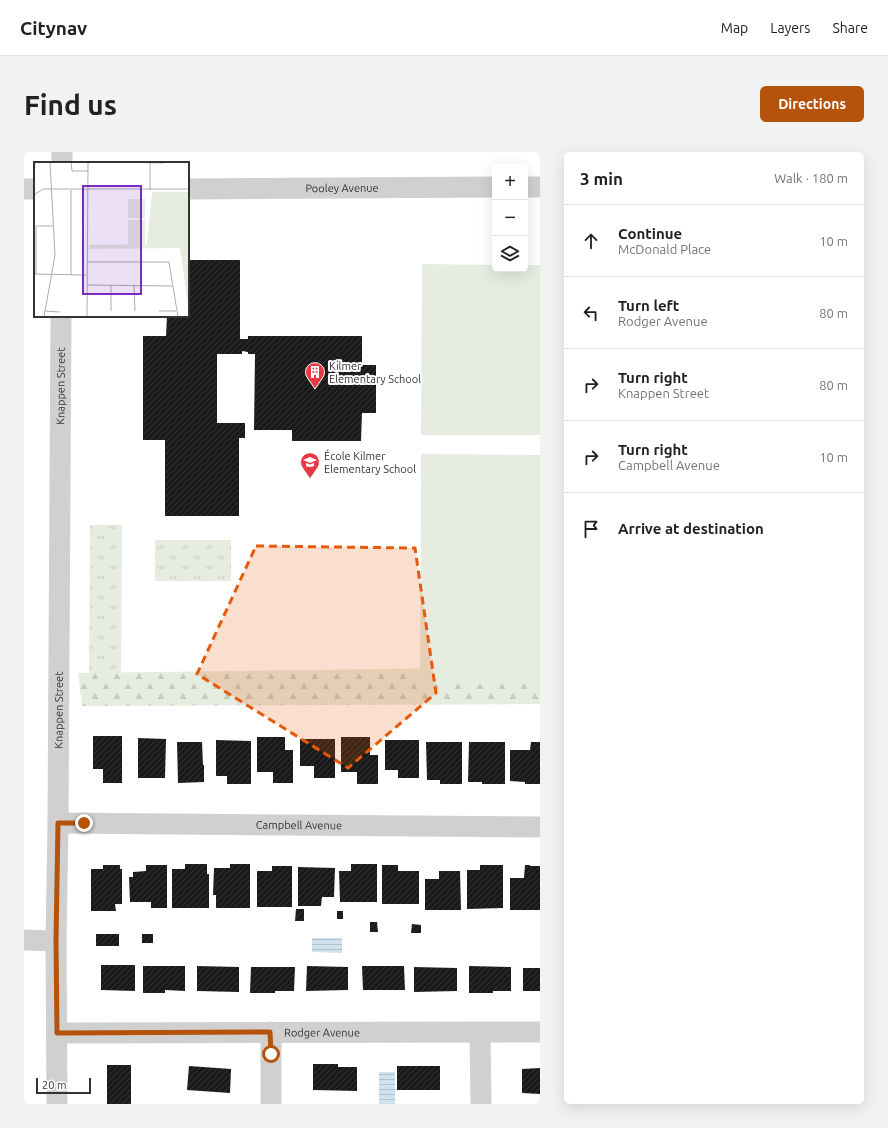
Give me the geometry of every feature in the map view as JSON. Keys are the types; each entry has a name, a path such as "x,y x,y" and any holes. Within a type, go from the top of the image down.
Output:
{"street":[{"name":"Pooley Avenue","path":"189,189 492,187"},
{"path":"528,187 540,187"},
{"name":"Knappen Street","path":"57,1104 56,940 61,317"},
{"name":"Campbell Avenue","path":"58,823 540,827"},
{"path":"24,940 56,940"},
{"path":"270,1032 271,1104"},
{"path":"480,1032 481,1104"},
{"name":"Rodger Avenue","path":"57,1033 540,1032"}],"highlighted area":[{"path":"256,546 415,548 436,693 348,768 197,674"}],"green space":[{"path":"422,264 492,265 492,272 528,272 528,265 540,265 540,435 421,435"},
{"path":"421,454 540,455 540,684 420,683"},
{"path":"90,525 122,525 121,683 89,683"},
{"path":"155,540 231,540 231,581 155,581"},
{"path":"540,667 540,704 82,706 78,673"}],"water":[{"path":"312,938 342,938 342,953 312,952"},
{"path":"379,1072 395,1072 395,1104 379,1104"}],"building":[{"name":"Kilmer Elementary School","path":"189,260 240,260 240,339 248,339 248,336 362,336 362,365 376,365 376,413 362,413 361,441 292,441 292,430 254,430 255,354 248,354 248,352 242,351 242,354 217,354 217,423 245,423 245,438 239,438 239,516 165,516 165,440 143,440 143,336 166,336 167,317 189,317"},
{"path":"93,736 122,736 122,783 103,783 103,769 93,769"},
{"path":"257,737 285,737 285,750 293,750 293,783 273,783 273,772 257,772"},
{"path":"341,737 370,737 370,755 378,755 378,784 357,784 357,772 341,772"},
{"path":"138,738 166,739 165,778 138,778"},
{"path":"300,739 335,739 335,778 314,778 314,766 300,766"},
{"path":"216,740 251,741 251,784 227,784 227,776 216,776"},
{"path":"385,740 419,740 419,778 398,778 398,770 385,770"},
{"path":"177,742 202,742 204,782 178,783"},
{"path":"426,742 462,742 462,784 440,784 440,780 427,780"},
{"path":"469,742 505,742 505,784 482,784 482,782 468,782"},
{"path":"531,742 540,742 540,784 525,784 525,782 510,781 510,750 530,750"},
{"path":"185,864 207,864 207,874 209,874 209,908 172,908 172,869 185,869"},
{"path":"230,864 250,864 250,908 216,908 216,895 213,895 214,868 230,868"},
{"path":"351,864 377,864 377,902 340,902 339,871 351,871"},
{"path":"103,865 120,865 120,869 122,869 122,904 115,904 116,911 91,911 91,869 103,869"},
{"path":"146,865 167,865 167,908 151,908 151,902 130,902 129,877 133,877 133,872 146,871"},
{"path":"382,865 398,865 398,871 419,871 419,904 382,904"},
{"path":"480,865 503,865 503,908 467,909 467,870 480,870"},
{"path":"525,865 540,866 540,910 510,910 510,878 524,878"},
{"path":"272,866 292,866 292,907 257,907 257,871 272,871"},
{"path":"298,867 335,868 334,897 322,897 321,906 298,906"},
{"path":"439,871 460,871 461,910 425,910 425,879 439,879"},
{"path":"296,909 304,909 304,921 295,921"},
{"path":"337,911 343,911 343,919 337,919"},
{"path":"370,922 377,922 378,932 370,932"},
{"path":"412,924 421,925 421,933 411,933"},
{"path":"96,934 119,934 119,946 96,946"},
{"path":"142,934 153,934 153,943 142,943"},
{"path":"101,965 135,965 135,991 101,990"},
{"path":"143,966 185,966 185,991 165,990 165,993 143,993"},
{"path":"197,966 239,967 239,992 197,991"},
{"path":"307,966 348,967 348,990 306,991"},
{"path":"362,966 404,966 405,990 363,990"},
{"path":"469,966 511,967 511,991 469,993"},
{"path":"251,967 295,967 294,991 250,993"},
{"path":"414,967 457,968 457,991 414,992"},
{"path":"523,968 540,968 540,991 523,991"},
{"path":"313,1064 338,1064 338,1067 357,1067 357,1091 313,1090"},
{"path":"107,1065 131,1065 131,1104 107,1104"},
{"path":"189,1066 231,1069 230,1093 187,1090"},
{"path":"397,1066 440,1066 440,1090 397,1090"},
{"path":"540,1068 540,1094 522,1093 522,1069"}],"place":[{"name":"Kilmer Elementary School","path":"315,389"},
{"name":"École Kilmer Elementary School","path":"310,479"}],"route":[{"path":"84,823 58,823 56,940 57,1033 270,1032 271,1054"}]}
